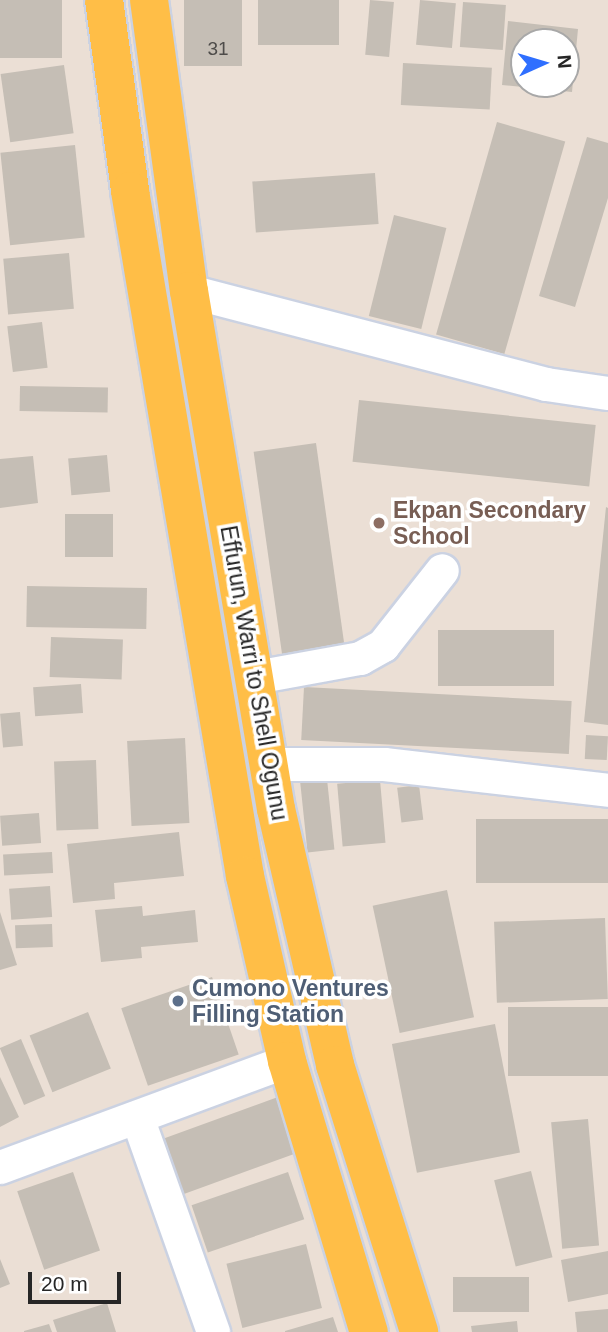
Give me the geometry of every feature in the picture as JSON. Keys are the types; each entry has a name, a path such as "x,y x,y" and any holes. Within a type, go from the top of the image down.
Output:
{"main road":[{"name":"Effurun, Warri to Shell Ogunu","path":"104,0 130,191 245,876 287,1060 369,1332"},
{"name":"Effurun, Warri to Shell Ogunu","path":"149,0 189,291 270,764 275,809 335,1065 419,1332"}],"street":[{"path":"189,291 546,384 608,393"},
{"path":"255,677 360,658 383,645 442,570"},
{"path":"270,764 384,764 608,790"},
{"path":"0,1167 287,1060"},
{"path":"137,1117 213,1332"}],"building":[{"path":"0,0 62,0 62,58 0,58"},
{"path":"184,0 242,0 242,66 184,66"},
{"path":"258,0 339,0 339,45 258,45"},
{"path":"370,0 394,2 389,57 365,55"},
{"path":"420,0 456,3 452,48 416,45"},
{"path":"463,2 506,5 503,50 460,47"},
{"path":"508,21 569,28 510,28 510,86 502,85"},
{"path":"403,63 492,68 490,110 401,105"},
{"path":"64,65 74,133 10,142 1,74"},
{"path":"497,122 565,142 504,354 436,334"},
{"path":"587,137 608,143 608,198 575,307 539,296"},
{"path":"75,145 85,237 10,245 0,153"},
{"path":"375,173 379,224 256,232 252,182"},
{"path":"394,215 446,228 421,329 369,316"},
{"path":"69,253 74,309 8,315 3,259"},
{"path":"42,322 48,368 13,372 7,326"},
{"path":"20,386 108,388 108,413 20,411"},
{"path":"359,400 596,425 589,487 353,462"},
{"path":"316,443 345,648 282,657 254,452"},
{"path":"107,455 110,492 71,495 68,458"},
{"path":"33,456 38,503 0,508 0,459"},
{"path":"606,507 608,508 608,725 584,722"},
{"path":"65,514 113,514 113,557 65,557"},
{"path":"27,586 147,588 146,629 26,627"},
{"path":"438,630 554,630 554,686 438,686"},
{"path":"51,637 123,640 122,679 50,677"},
{"path":"81,684 83,713 35,716 33,687"},
{"path":"304,687 572,701 569,754 301,740"},
{"path":"20,712 23,746 3,748 0,714"},
{"path":"586,735 608,736 607,760 585,759"},
{"path":"185,738 189,823 132,826 127,741"},
{"path":"96,760 98,829 56,830 54,761"},
{"path":"327,779 334,850 308,852 300,782"},
{"path":"380,780 385,843 343,847 337,784"},
{"path":"419,785 423,820 401,822 397,788"},
{"path":"39,813 41,843 2,846 0,816"},
{"path":"476,819 608,819 608,883 476,883"},
{"path":"179,832 184,876 114,883 115,899 73,903 67,844"},
{"path":"52,852 53,873 4,876 3,855"},
{"path":"50,886 52,917 11,920 9,889"},
{"path":"447,890 474,1017 400,1033 373,906"},
{"path":"142,906 143,916 195,910 198,942 141,947 142,958 101,962 95,910"},
{"path":"0,912 17,965 0,970"},
{"path":"605,918 608,999 497,1003 494,922"},
{"path":"52,924 53,947 16,948 15,925"},
{"path":"212,977 239,1055 148,1086 121,1008"},
{"path":"508,1007 608,1007 608,1076 508,1076"},
{"path":"88,1012 111,1069 52,1092 30,1036"},
{"path":"495,1024 520,1153 417,1173 392,1044"},
{"path":"21,1039 45,1096 24,1105 0,1048"},
{"path":"0,1077 19,1117 0,1127"},
{"path":"278,1097 298,1152 183,1195 162,1139"},
{"path":"588,1119 599,1246 562,1249 551,1122"},
{"path":"531,1171 553,1257 516,1267 494,1180"},
{"path":"73,1172 100,1250 44,1270 17,1191"},
{"path":"288,1172 304,1219 208,1252 192,1205"},
{"path":"306,1244 322,1308 242,1328 226,1264"},
{"path":"608,1251 608,1294 568,1302 561,1260"},
{"path":"0,1259 10,1284 0,1288"},
{"path":"453,1277 529,1277 529,1312 453,1312"},
{"path":"107,1303 116,1332 57,1332 53,1320"},
{"path":"608,1309 608,1332 577,1332 575,1312"},
{"path":"333,1317 338,1332 285,1332 285,1331"},
{"path":"517,1321 518,1332 472,1332 471,1326"},
{"path":"49,1324 52,1332 24,1332 24,1331"}],"place":[{"name":"Ekpan Secondary School","path":"379,523"},
{"name":"Cumono Ventures Filling Station","path":"178,1001"}]}
